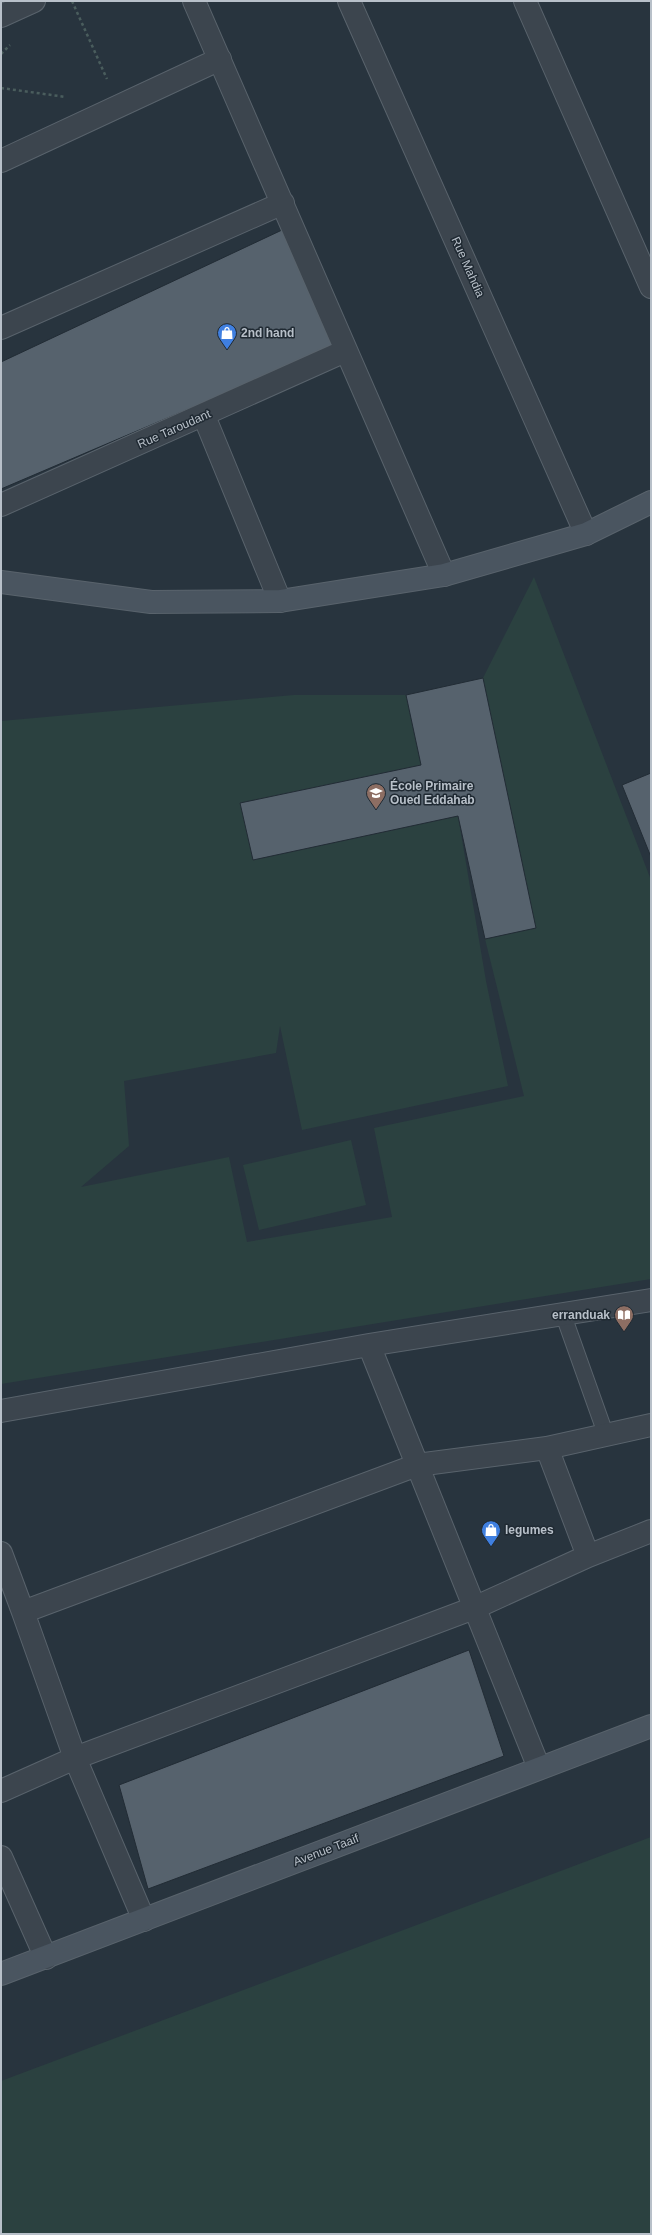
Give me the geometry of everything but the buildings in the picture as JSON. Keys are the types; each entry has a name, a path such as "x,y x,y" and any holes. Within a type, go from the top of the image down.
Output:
{"street":[{"path":"1,16 34,1"},
{"name":"Rue Mahdia","path":"349,1 586,534"},
{"path":"525,1 651,287"},
{"path":"196,2 444,575"},
{"path":"1,161 220,59"},
{"path":"1,328 283,203"},
{"name":"Rue Taroudant","path":"1,505 204,416 346,351"},
{"path":"204,416 280,601"},
{"path":"1,582 151,602 280,601 444,575 586,534 651,502"},
{"path":"1,1412 369,1345 651,1300"},
{"path":"369,1345 539,1768"},
{"path":"23,1612 417,1465 547,1448 651,1425"},
{"path":"547,1448 588,1556"},
{"path":"1,1791 75,1758 474,1608 588,1556 651,1531"},
{"path":"1,1553 75,1758 144,1920"},
{"name":"Avenue Taaif","path":"1,1974 651,1726"},
{"path":"1,1857 46,1958"}],"lane":[{"path":"563,1314 606,1435"}],"path":[{"path":"72,1 119,106"},
{"path":"1,88 72,98"}],"green space":[{"path":"534,577 651,880 651,1279 1,1384 1,721 294,695 406,695 421,765 241,803 253,860 458,816 486,981 508,1086 302,1130 280,1026 276,1053 124,1081 129,1146 81,1187 229,1157 247,1242 392,1217 374,1128 524,1096 485,939 536,928 483,678"},
{"path":"351,1140 366,1205 259,1230 243,1165"},
{"path":"651,1837 651,2234 1,2234 1,2081"}],"place":[{"name":"2nd hand","path":"227,350"},
{"name":"École Primaire Oued Eddahab","path":"376,810"},
{"name":"erranduak","path":"624,1332"},
{"name":"legumes","path":"491,1547"}]}
